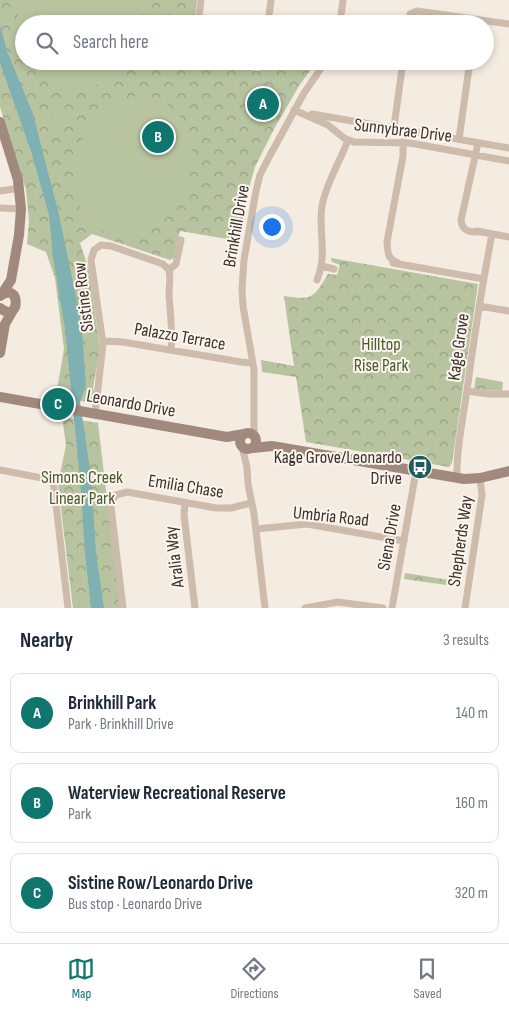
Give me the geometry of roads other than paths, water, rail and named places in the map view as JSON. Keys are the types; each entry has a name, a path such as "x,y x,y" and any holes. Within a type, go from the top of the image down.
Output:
{"street":[{"path":"199,15 201,0"},
{"path":"269,15 271,0"},
{"path":"342,15 344,0"},
{"path":"410,15 418,12 437,15"},
{"path":"494,23 509,24"},
{"name":"Brinkhill Drive","path":"249,435 253,413 254,386 243,306 242,280 260,175 295,108 320,70"},
{"path":"394,127 402,70"},
{"path":"459,139 469,70"},
{"name":"Sunnybrae Drive","path":"295,108 330,122 394,127 509,148"},
{"path":"0,122 20,188 22,209 11,280 16,304 5,324 0,353"},
{"name":"Sunnybrae Drive","path":"330,122 348,140 403,142 509,161"},
{"path":"317,280 323,260 322,207 326,192 348,140"},
{"path":"403,142 387,242 384,249 385,259 391,263 484,279"},
{"path":"476,142 461,220 462,227 471,232 509,237"},
{"path":"0,191 20,188"},
{"path":"0,208 22,209"},
{"name":"Kage Grove","path":"454,478 479,306 492,234"},
{"path":"171,350 170,270 176,264 180,240"},
{"name":"Sistine Row","path":"94,414 101,406 98,395 103,341 91,260 92,253 97,247 111,246 163,264 170,270"},
{"path":"322,266 334,269"},
{"path":"1,295 11,280"},
{"path":"1,295 10,293 15,297"},
{"path":"479,306 509,311"},
{"path":"0,308 7,312 13,310"},
{"name":"Palazzo Terrace","path":"103,341 115,341 252,363"},
{"path":"467,391 509,394"},
{"name":"Leonardo Drive","path":"0,397 227,437 249,435"},
{"path":"247,447 256,444 249,435"},
{"path":"265,608 256,529 251,503 247,447 240,438 249,435 272,446"},
{"name":"Leonardo Drive","path":"227,437 247,447"},
{"path":"247,447 272,446 469,480 509,471"},
{"path":"0,470 47,479 52,482 68,608"},
{"name":"Siena Drive","path":"392,608 416,471"},
{"name":"Shepherds Way","path":"465,608 482,496 480,478"},
{"name":"Emilia Chase","path":"124,608 111,507 112,500 116,495 127,492 225,509 251,503"},
{"name":"Aralia Way","path":"185,503 184,520 195,608"},
{"name":"Umbria Road","path":"256,529 307,524 404,541"},
{"path":"305,608 338,602 382,608"}],"water":[{"path":"0,25 7,51 33,114 58,211 81,320 86,385 80,402 91,476 96,553 104,608 91,608 65,329 53,257 49,215 31,151 0,63"}],"place":[{"name":"Brinkhill Park","path":"263,104"},
{"name":"Waterview Recreational Reserve","path":"158,137"},
{"name":"Sistine Row/Leonardo Drive","path":"58,404"},
{"name":"Kage Grove/Leonardo Drive","path":"420,467"}],"park label":[{"name":"Hilltop Rise Park","path":"381,354"},
{"name":"Simons Creek Linear Park","path":"82,487"}]}
